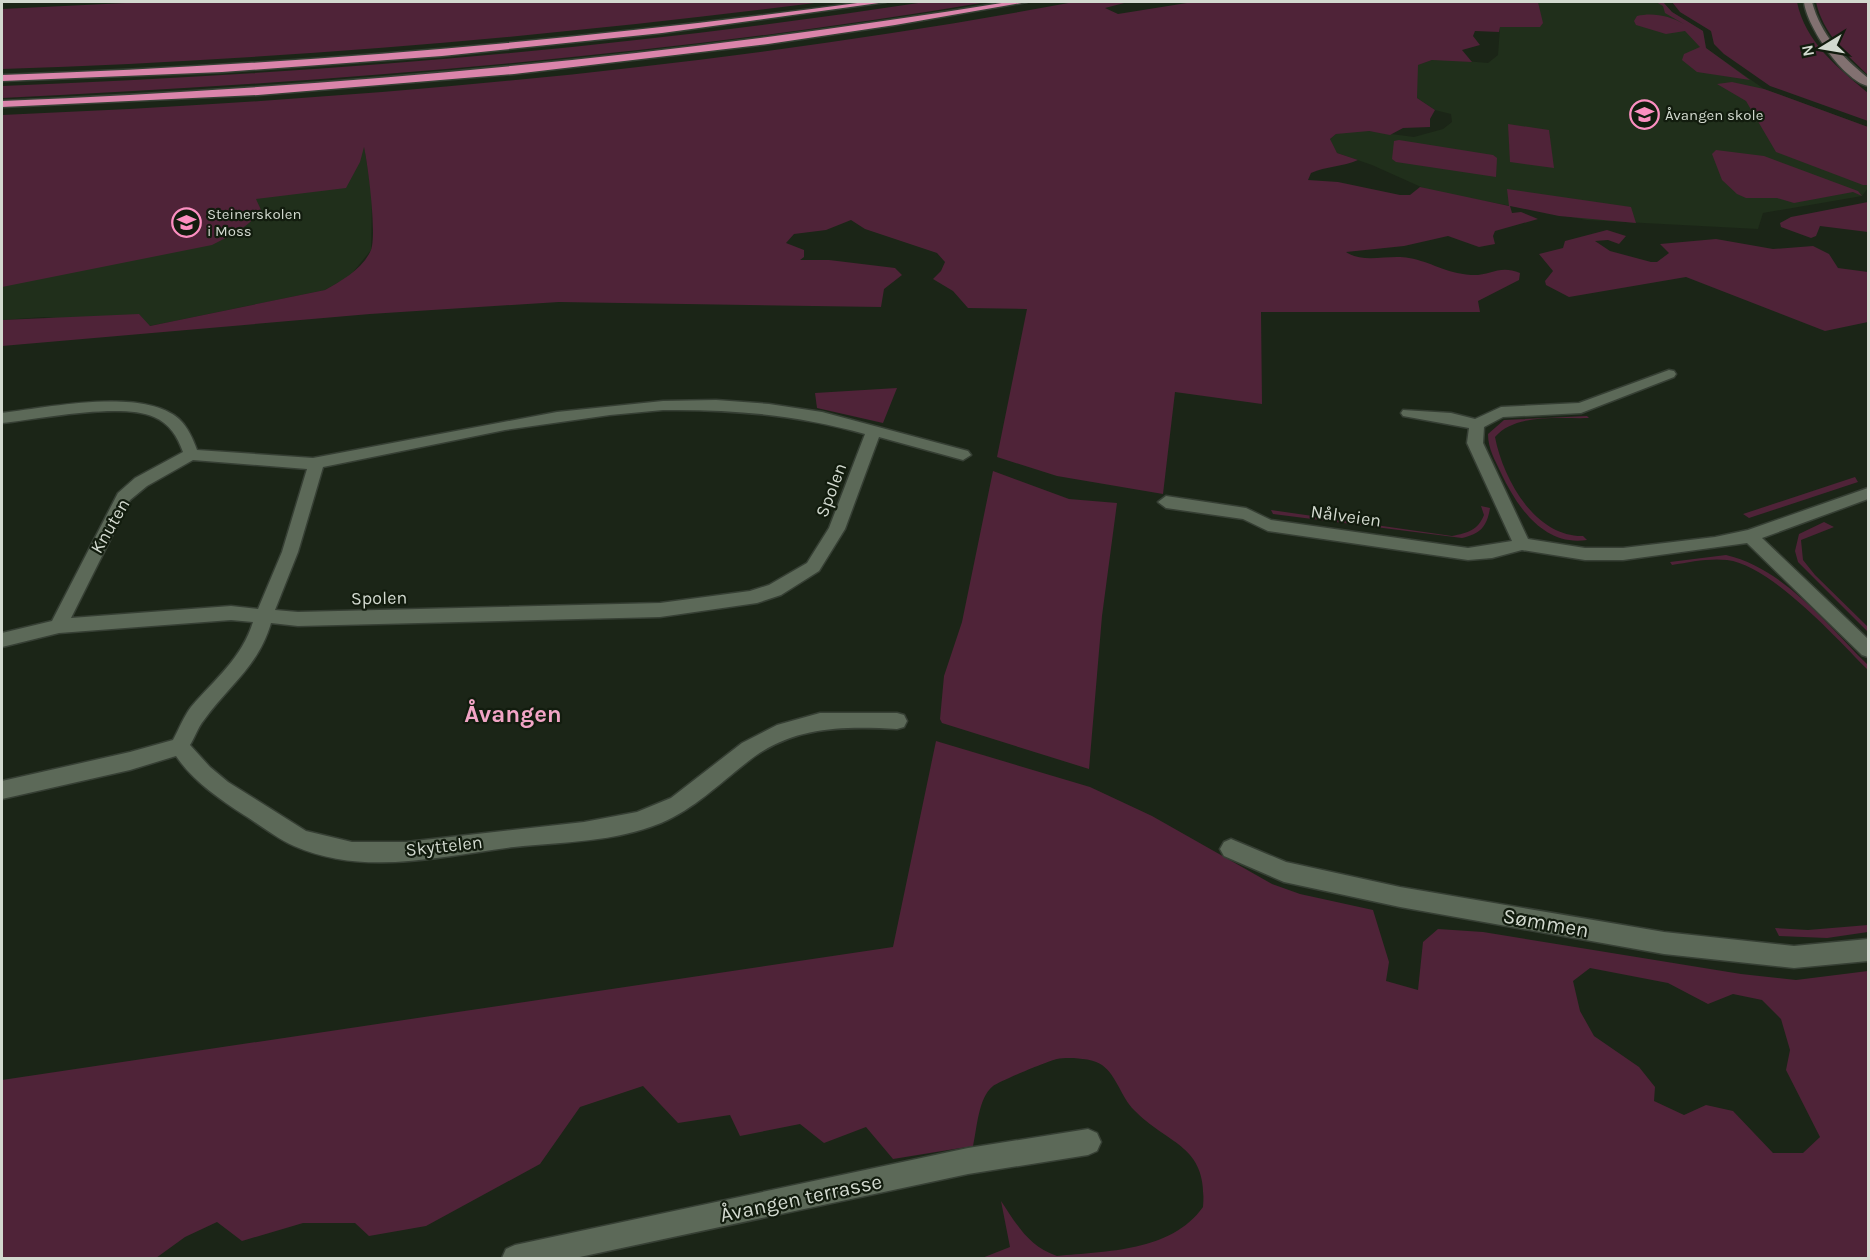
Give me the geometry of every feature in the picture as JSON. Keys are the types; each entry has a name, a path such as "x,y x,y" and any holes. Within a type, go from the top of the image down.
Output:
{"highway":[{"path":"2,78 272,65 466,50 660,31 880,2"},
{"path":"2,104 258,91 494,71 792,37 1022,2"}],"street":[{"path":"1808,2 1811,16 1825,41 1869,83"},
{"path":"1522,544 1475,443 1478,425 1488,417 1500,412 1581,408 1668,374"},
{"path":"2,418 107,406 135,406 150,410 176,425 187,437 191,454 211,458 316,464 502,426 567,416 681,403 720,403 787,409 814,414 963,455"},
{"path":"1408,413 1451,418 1478,425"},
{"name":"Spolen","path":"264,615 298,619 660,610 751,598 775,590 813,567 837,529 874,431"},
{"name":"Knuten","path":"59,626 67,606 124,497 141,482 191,454"},
{"path":"2,790 130,761 180,746 196,715 244,662 257,640 264,615 290,552 316,464"},
{"name":"Nålveien","path":"1166,502 1246,514 1268,525 1468,554 1492,552 1522,544 1585,554 1623,554 1750,536 1869,493"},
{"path":"1750,536 1869,650"},
{"path":"2,640 59,626 231,613 264,615"},
{"name":"Skyttelen","path":"180,746 190,763 214,785 301,839 332,848 362,852 394,852 544,835 646,819 679,804 750,748 784,731 826,719 897,721"},
{"name":"Sømmen","path":"1231,849 1284,872 1330,882 1400,897 1664,943 1794,957 1869,950"},
{"name":"Åvangen terrasse","path":"515,1258 968,1161 1088,1142"}],"shaded area":[{"path":"146,2 823,2 618,26 413,45 207,60 2,69 2,9"},
{"path":"925,2 987,2 742,38 496,65 249,84 2,98 2,86 349,67 464,57 695,33"},
{"path":"1074,2 1128,2 1105,8 1118,14 1193,2 1538,2 1543,23 1540,27 1500,27 1499,32 1475,31 1473,36 1480,45 1462,50 1472,62 1432,60 1418,65 1417,98 1435,110 1430,119 1430,127 1403,128 1390,135 1369,131 1336,134 1330,139 1337,153 1358,160 1311,173 1308,180 1338,182 1400,195 1410,195 1420,187 1509,206 1507,189 1631,207 1636,223 1559,216 1510,206 1512,213 1521,212 1538,219 1495,231 1493,236 1495,244 1479,247 1448,236 1404,246 1346,252 1353,256 1368,258 1409,258 1462,274 1478,275 1501,270 1520,273 1519,280 1478,301 1480,312 1261,312 1262,404 1175,392 1163,494 1057,476 997,457 1027,309 968,308 953,291 933,279 941,271 945,262 937,253 865,229 851,220 826,230 794,234 786,243 804,250 804,257 800,260 829,260 895,268 902,275 884,289 881,307 559,302 370,314 2,346 2,320 139,314 150,326 325,290 351,274 363,263 371,250 373,230 370,183 364,147 360,162 346,188 256,199 261,210 256,216 239,230 212,245 2,287 2,115 271,100 540,78 808,45"},
{"name":"Åvangen skole","path":"1538,2 1663,2 1672,12 1703,31 1706,48 1764,89 1868,127 1868,188 1862,196 1763,213 1758,229 1587,220 1430,191 1372,165 1337,153 1333,148 1330,139 1336,134 1349,131 1369,131 1414,137 1443,129 1452,122 1451,114 1435,110 1417,98 1417,65 1442,59 1488,63 1498,55 1500,27 1542,23"},
{"path":"1656,2 1663,2 1672,12 1703,31 1706,48 1750,80 1697,72 1682,60 1684,54 1700,47 1685,31 1666,34 1636,25 1634,21 1637,16 1649,14 1667,17 1684,24 1665,13 1663,6"},
{"path":"1672,2 1797,2 1807,30 1815,42 1834,64 1868,93 1868,121 1770,86 1724,54 1714,44 1711,31 1680,12"},
{"path":"1816,2 1868,2 1868,75 1829,33"},
{"path":"1732,82 1764,89 1868,127 1868,185 1776,152 1746,101 1717,84"},
{"path":"1508,124 1549,130 1554,168 1510,162"},
{"name":"Steinerskolen i Moss","path":"2,134 364,145 372,196 371,250 350,276 325,290 149,326 44,317 2,320"},
{"path":"1394,141 1493,155 1497,158 1496,177 1396,162 1392,159"},
{"path":"1716,150 1764,156 1858,191 1862,196 1853,192 1794,203 1777,198 1746,198 1737,194 1722,180 1712,154"},
{"path":"1868,202 1868,232 1820,226 1816,236 1811,238 1781,227 1780,223 1791,217"},
{"path":"1607,230 1626,236 1619,244 1608,240 1595,241 1610,251 1651,262 1657,262 1669,253 1660,244 1716,239 1773,249 1813,246 1829,254 1838,268 1868,272 1868,322 1825,331 1686,277 1569,297 1546,285 1545,281 1553,271 1539,254 1563,248 1565,241"},
{"path":"897,388 883,423 817,408 815,393"},
{"path":"1587,416 1589,418 1526,421 1504,429 1495,437 1505,470 1524,503 1550,527 1566,534 1583,536 1587,540 1572,541 1545,531 1524,511 1494,459 1488,434 1504,420"},
{"path":"993,471 1069,499 1117,503 1102,616 1089,769 942,723 940,719 944,676 962,622"},
{"path":"1855,477 1858,482 1749,518 1743,514"},
{"path":"1481,506 1490,508 1485,525 1478,532 1462,538 1273,514 1271,510 1452,536 1468,532 1479,524 1484,515"},
{"path":"1824,522 1834,527 1801,540 1803,560 1815,575 1868,627 1868,632 1798,562 1795,551 1799,534"},
{"path":"1726,555 1767,572 1786,585 1868,665 1868,670 1802,605 1763,575 1744,565 1727,560 1706,560 1672,565 1670,562"},
{"path":"936,741 1090,787 1152,816 1272,884 1300,894 1373,910 1389,962 1386,981 1418,990 1423,942 1438,929 1483,932 1741,974 1796,980 1868,971 1868,1258 982,1258 1010,1247 1001,1201 1018,1227 1031,1241 1057,1256 1136,1247 1156,1241 1190,1222 1203,1207 1203,1186 1199,1170 1193,1158 1184,1148 1134,1110 1112,1075 1102,1065 1086,1059 1067,1058 1044,1063 993,1086 981,1106 973,1146 893,1159 866,1127 824,1143 800,1124 740,1136 730,1115 678,1123 643,1086 580,1107 540,1164 426,1226 369,1236 355,1223 303,1223 242,1241 217,1222 185,1237 156,1258 2,1258 2,1080 893,947","holes":["1590,968 1668,983 1708,1004 1733,994 1762,1000 1781,1019 1790,1050 1786,1070 1820,1137 1803,1153 1773,1153 1733,1111 1706,1105 1684,1115 1654,1101 1655,1087 1639,1067 1594,1036 1580,1011 1573,981"]},
{"path":"1868,925 1868,932 1827,938 1779,936 1775,928 1808,930"}],"place":[{"name":"Åvangen skole","path":"1644,115"},
{"name":"Steinerskolen i Moss","path":"186,223"}],"district":[{"name":"Åvangen","path":"513,714"}]}
